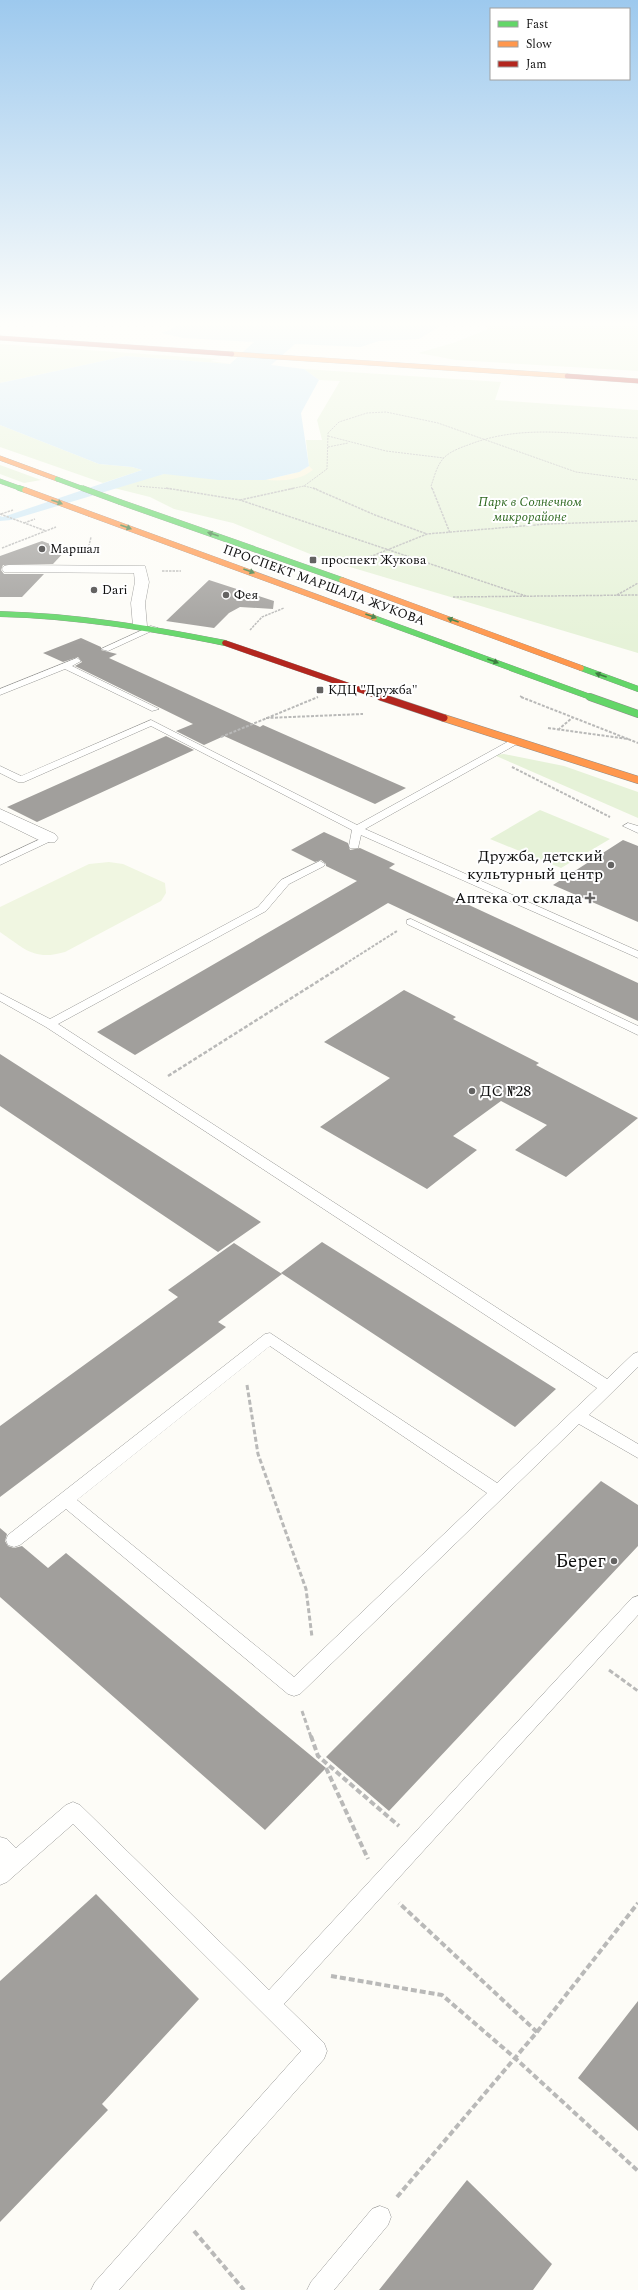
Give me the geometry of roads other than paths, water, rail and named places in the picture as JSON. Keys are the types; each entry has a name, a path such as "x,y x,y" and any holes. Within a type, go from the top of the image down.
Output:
{"main road":[{"name":"ПРОСПЕКТ МАРШАЛА ЖУКОВА","path":"0,458 120,502 320,571 638,689"},
{"name":"ПРОСПЕКТ МАРШАЛА ЖУКОВА","path":"0,481 638,714"},
{"path":"0,614 44,615 140,626 220,641 514,742 638,780"}],"street":[{"path":"9,569 140,569 142,582 138,603 140,626"},
{"path":"0,814 49,838"}],"lane":[{"path":"105,649 154,628"},
{"path":"0,692 77,661"},
{"path":"65,666 155,709"},
{"path":"0,769 21,780 151,722 357,828 638,954"},
{"path":"357,828 514,742"},
{"path":"628,826 638,830"},
{"path":"354,846 357,828"},
{"path":"0,862 49,838"},
{"path":"50,1024 262,909 285,882 320,864"},
{"path":"411,922 638,1031"},
{"path":"0,996 50,1024 608,1387"},
{"path":"14,1540 270,1338 498,1492"},
{"path":"66,1500 294,1688 638,1358"},
{"path":"578,1416 638,1452"},
{"path":"269,2006 638,1603"},
{"path":"0,1875 72,1811 316,2052 103,2290"},
{"path":"0,1846 15,1861"},
{"path":"318,2290 380,2217"}],"water":[{"path":"17,432 304,432 309,466 299,472 265,480 218,480 164,474 11,520 0,521 0,516 3,517 142,470 132,467 99,464"}],"place":[{"name":"Маршал","path":"42,549"},
{"name":"проспект Жукова","path":"313,560"},
{"name":"Dari","path":"94,590"},
{"name":"Фея","path":"226,595"},
{"name":"КДЦ \"Дружба\"","path":"320,690"},
{"name":"Дружба, детский культурный центр","path":"611,865"},
{"name":"Аптека от склада","path":"590,898"},
{"name":"ДС №28","path":"472,1091"},
{"name":"Берег","path":"614,1561"}],"park label":[{"name":"Парк в Солнечном микрорайоне","path":"530,510"}]}
